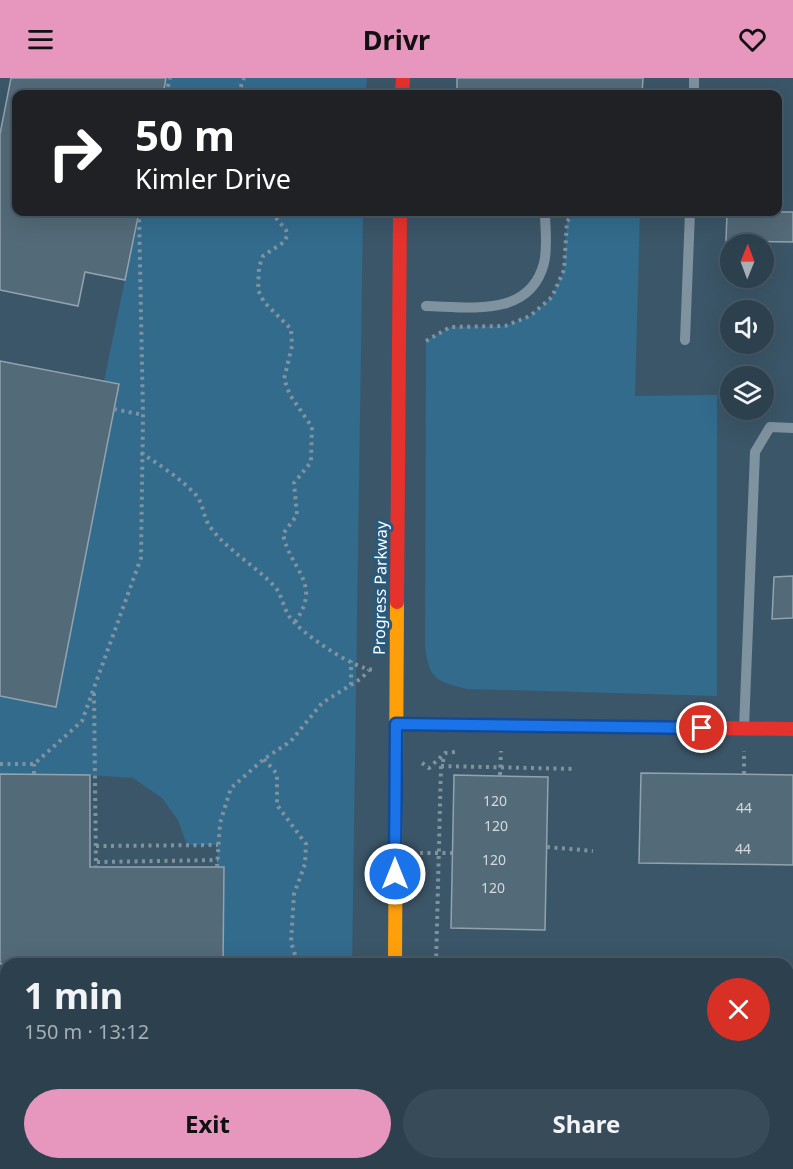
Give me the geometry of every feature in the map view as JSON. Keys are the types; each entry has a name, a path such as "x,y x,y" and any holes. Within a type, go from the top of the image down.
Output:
{"street":[{"name":"Progress Parkway","path":"395,958 400,216"},
{"path":"396,724 793,729"}],"lane":[{"path":"426,306 494,308 513,303 529,291 538,278 544,260 545,216"},
{"path":"685,340 690,216"},
{"path":"744,728 755,452 770,427 793,428"}],"path":[{"path":"0,764 34,764 82,721 141,558 142,415 139,216"},
{"path":"275,216 286,230 287,236 284,242 263,256 259,267 258,290 264,302 291,329 292,346 284,379 290,395 312,427 311,462 294,483 297,515 283,534 285,545 303,575 306,585 304,609 295,622"},
{"path":"114,410 142,415"},
{"path":"141,452 179,479 199,497 208,526 226,547 253,565 278,589 289,616 295,622 316,641 369,670 351,685 322,703 291,741 264,759 231,788 220,823 217,867"},
{"path":"351,660 351,685"},
{"path":"94,689 97,865 218,860"},
{"path":"436,958 441,766 446,753"},
{"path":"264,759 277,774 277,805 306,844 305,864 294,894 291,942 296,958"},
{"path":"34,764 34,774"},
{"path":"441,766 574,769"},
{"path":"90,806 96,805"},
{"path":"96,846 218,845"},
{"path":"547,848 593,851"},
{"path":"396,852 452,853"}],"shaded area":[{"path":"166,78 367,78 366,90 164,90"},
{"path":"138,216 363,216 352,958 223,958 224,868 217,867 218,845 187,845 178,820 162,798 133,778 0,774 0,696 56,706 119,384 104,381"},
{"path":"573,216 640,216 635,396 717,395 717,696 468,689 436,678 429,666 425,646 426,341 450,327 505,326 530,316 552,297 564,270 567,221"}],"building":[{"path":"11,78 166,78 164,90 12,90 12,216 138,216 125,280 85,272 78,306 0,290 0,134"},
{"path":"457,78 643,78 642,90 457,90"},
{"path":"782,212 793,212 793,242 774,242 774,234 726,234 727,216 782,216"},
{"path":"0,361 119,384 56,707 0,696"},
{"path":"793,576 793,618 772,619 774,577"},
{"path":"641,773 793,775 793,865 639,863"},
{"path":"0,774 90,775 90,867 224,867 223,958 0,958"},
{"path":"454,775 548,777 545,930 451,928"}],"traffic: slow":[{"path":"395,958 397,602"}],"traffic: jam":[{"path":"402,90 403,78"},
{"path":"397,602 400,216"},
{"path":"396,724 793,729"}],"route":[{"path":"395,874 396,724 702,728"}]}
